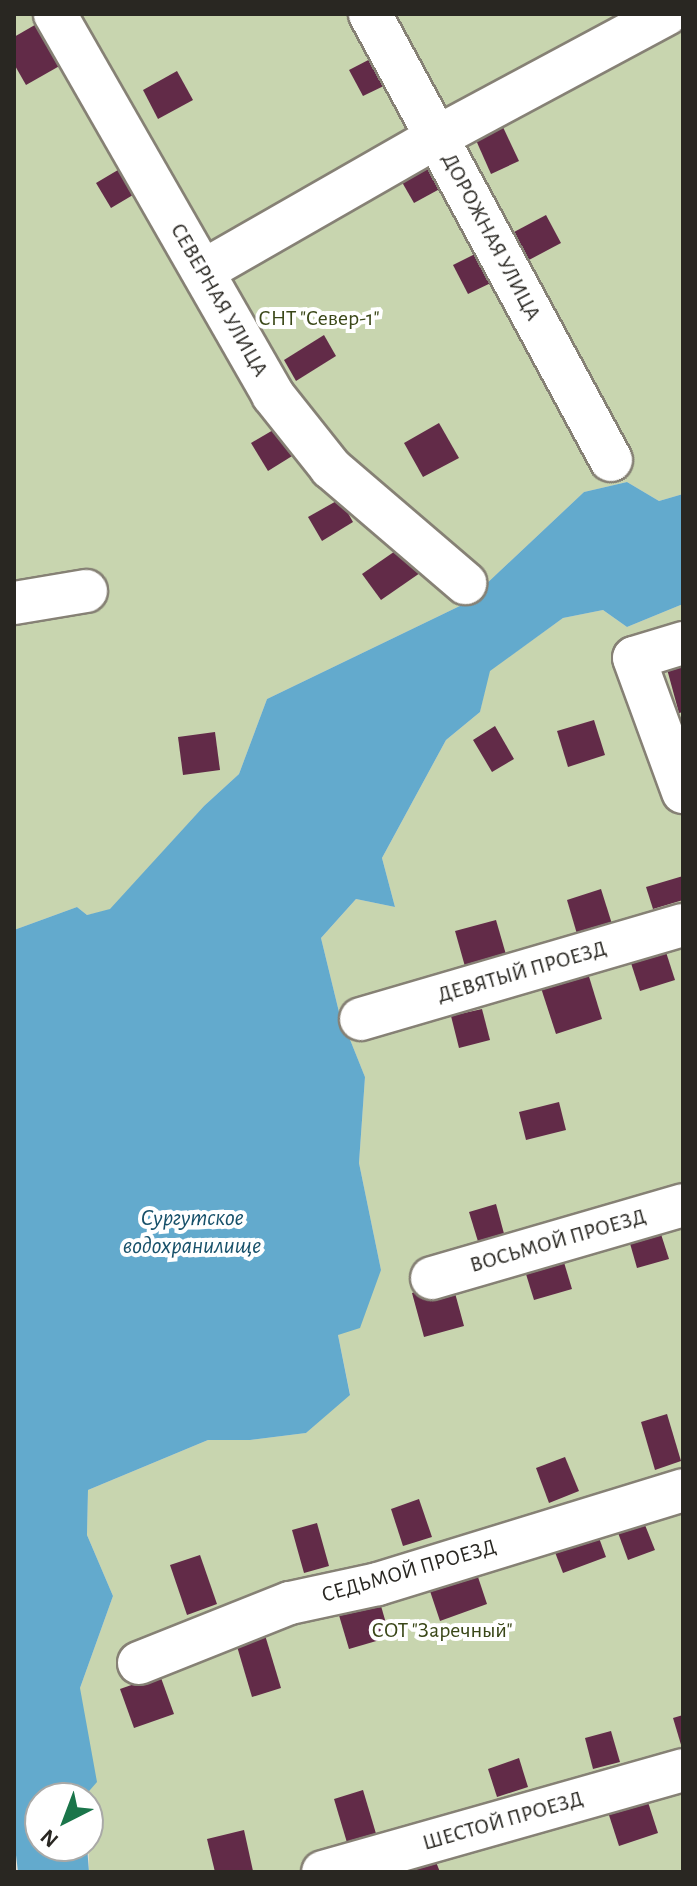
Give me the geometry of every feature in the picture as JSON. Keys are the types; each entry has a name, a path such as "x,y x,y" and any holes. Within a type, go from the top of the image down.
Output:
{"street":[{"name":"СЕВЕРНАЯ УЛИЦА","path":"55,14 273,395 331,468 465,583"},
{"name":"ДОРОЖНАЯ УЛИЦА","path":"370,14 611,460"},
{"path":"203,271 437,137 666,14"},
{"path":"14,603 86,591"},
{"path":"683,643 634,658 683,792"},
{"name":"ДЕВЯТЫЙ ПРОЕЗД","path":"361,1019 683,925"},
{"name":"ВОСЬМОЙ ПРОЕЗД","path":"432,1278 683,1205"},
{"name":"СЕДЬМОЙ ПРОЕЗД","path":"139,1663 290,1603 378,1584 683,1490"},
{"name":"ШЕСТОЙ ПРОЕЗД","path":"323,1872 683,1770"}],"green space":[{"name":"СНТ \"Север-1\"","path":"14,14 683,14 683,494 659,501 627,482 584,492 466,603 267,699 239,774 204,806 110,910 87,915 77,907 14,930"},
{"name":"СОТ \"Заречный\"","path":"683,604 683,1872 89,1872 89,1862 104,1862 104,1782 82,1782 80,1688 113,1596 87,1535 88,1490 208,1440 250,1440 306,1433 350,1394 338,1335 381,1270 359,1163 365,1077 339,1012 321,938 356,899 395,907 382,858 446,740 480,712 489,671 563,618 603,610 627,627"}],"water":[{"name":"Сургутское водохранилище","path":"627,482 659,501 683,494 683,604 627,627 603,610 563,618 490,671 480,712 446,740 382,858 395,907 356,899 321,938 339,1012 365,1077 359,1163 381,1270 360,1328 338,1335 350,1395 306,1433 250,1440 208,1440 88,1490 87,1535 113,1596 80,1688 97,1782 24,1782 24,1862 88,1862 89,1872 18,1872 14,1838 14,930 77,907 87,915 110,909 204,806 239,774 267,699 466,603 584,492"}],"building":[{"path":"40,22 63,64 26,85 14,64 14,37"},
{"path":"378,55 392,82 363,96 349,70"},
{"path":"177,71 193,100 158,119 143,90"},
{"path":"502,125 519,161 491,174 475,138"},
{"path":"433,159 447,185 414,203 399,177"},
{"path":"123,167 138,192 111,208 96,183"},
{"path":"546,215 561,243 529,260 514,232"},
{"path":"485,249 499,279 468,294 453,265"},
{"path":"324,335 336,356 296,381 284,360"},
{"path":"439,423 459,458 423,477 404,443"},
{"path":"280,426 297,453 268,471 251,443"},
{"path":"340,499 353,522 322,541 308,517"},
{"path":"401,547 420,573 381,600 362,574"},
{"path":"683,664 683,712 679,713 667,669"},
{"path":"594,720 605,755 568,767 557,731"},
{"path":"495,726 514,759 492,772 473,740"},
{"path":"215,732 220,770 183,775 178,737"},
{"path":"683,876 683,900 653,909 646,887"},
{"path":"601,889 612,924 577,934 567,900"},
{"path":"496,920 507,958 466,970 455,931"},
{"path":"665,949 675,980 640,991 630,960"},
{"path":"587,970 602,1019 556,1034 540,985"},
{"path":"482,1009 490,1040 459,1048 451,1016"},
{"path":"559,1102 566,1130 526,1140 519,1112"},
{"path":"496,1204 506,1241 480,1248 469,1212"},
{"path":"660,1231 669,1259 637,1268 629,1240"},
{"path":"563,1259 572,1289 534,1300 525,1271"},
{"path":"452,1282 464,1326 424,1337 412,1293"},
{"path":"667,1414 681,1461 655,1470 641,1422"},
{"path":"565,1457 579,1491 549,1503 536,1468"},
{"path":"419,1499 432,1537 403,1546 391,1509"},
{"path":"643,1520 655,1550 628,1560 617,1530"},
{"path":"317,1523 329,1566 304,1573 292,1530"},
{"path":"595,1527 606,1557 563,1573 551,1542"},
{"path":"200,1555 217,1604 187,1615 170,1565"},
{"path":"475,1568 487,1604 440,1621 428,1585"},
{"path":"379,1599 390,1637 349,1649 338,1612"},
{"path":"265,1635 281,1688 252,1697 236,1643"},
{"path":"160,1675 174,1714 134,1728 120,1689"},
{"path":"683,1715 683,1748 682,1748 673,1718"},
{"path":"611,1731 620,1762 593,1769 585,1738"},
{"path":"519,1758 528,1787 497,1797 488,1769"},
{"path":"363,1790 377,1837 348,1846 334,1799"},
{"path":"645,1793 658,1833 619,1846 606,1806"},
{"path":"244,1830 253,1871 215,1872 207,1839"},
{"path":"434,1857 440,1872 396,1872"}]}
